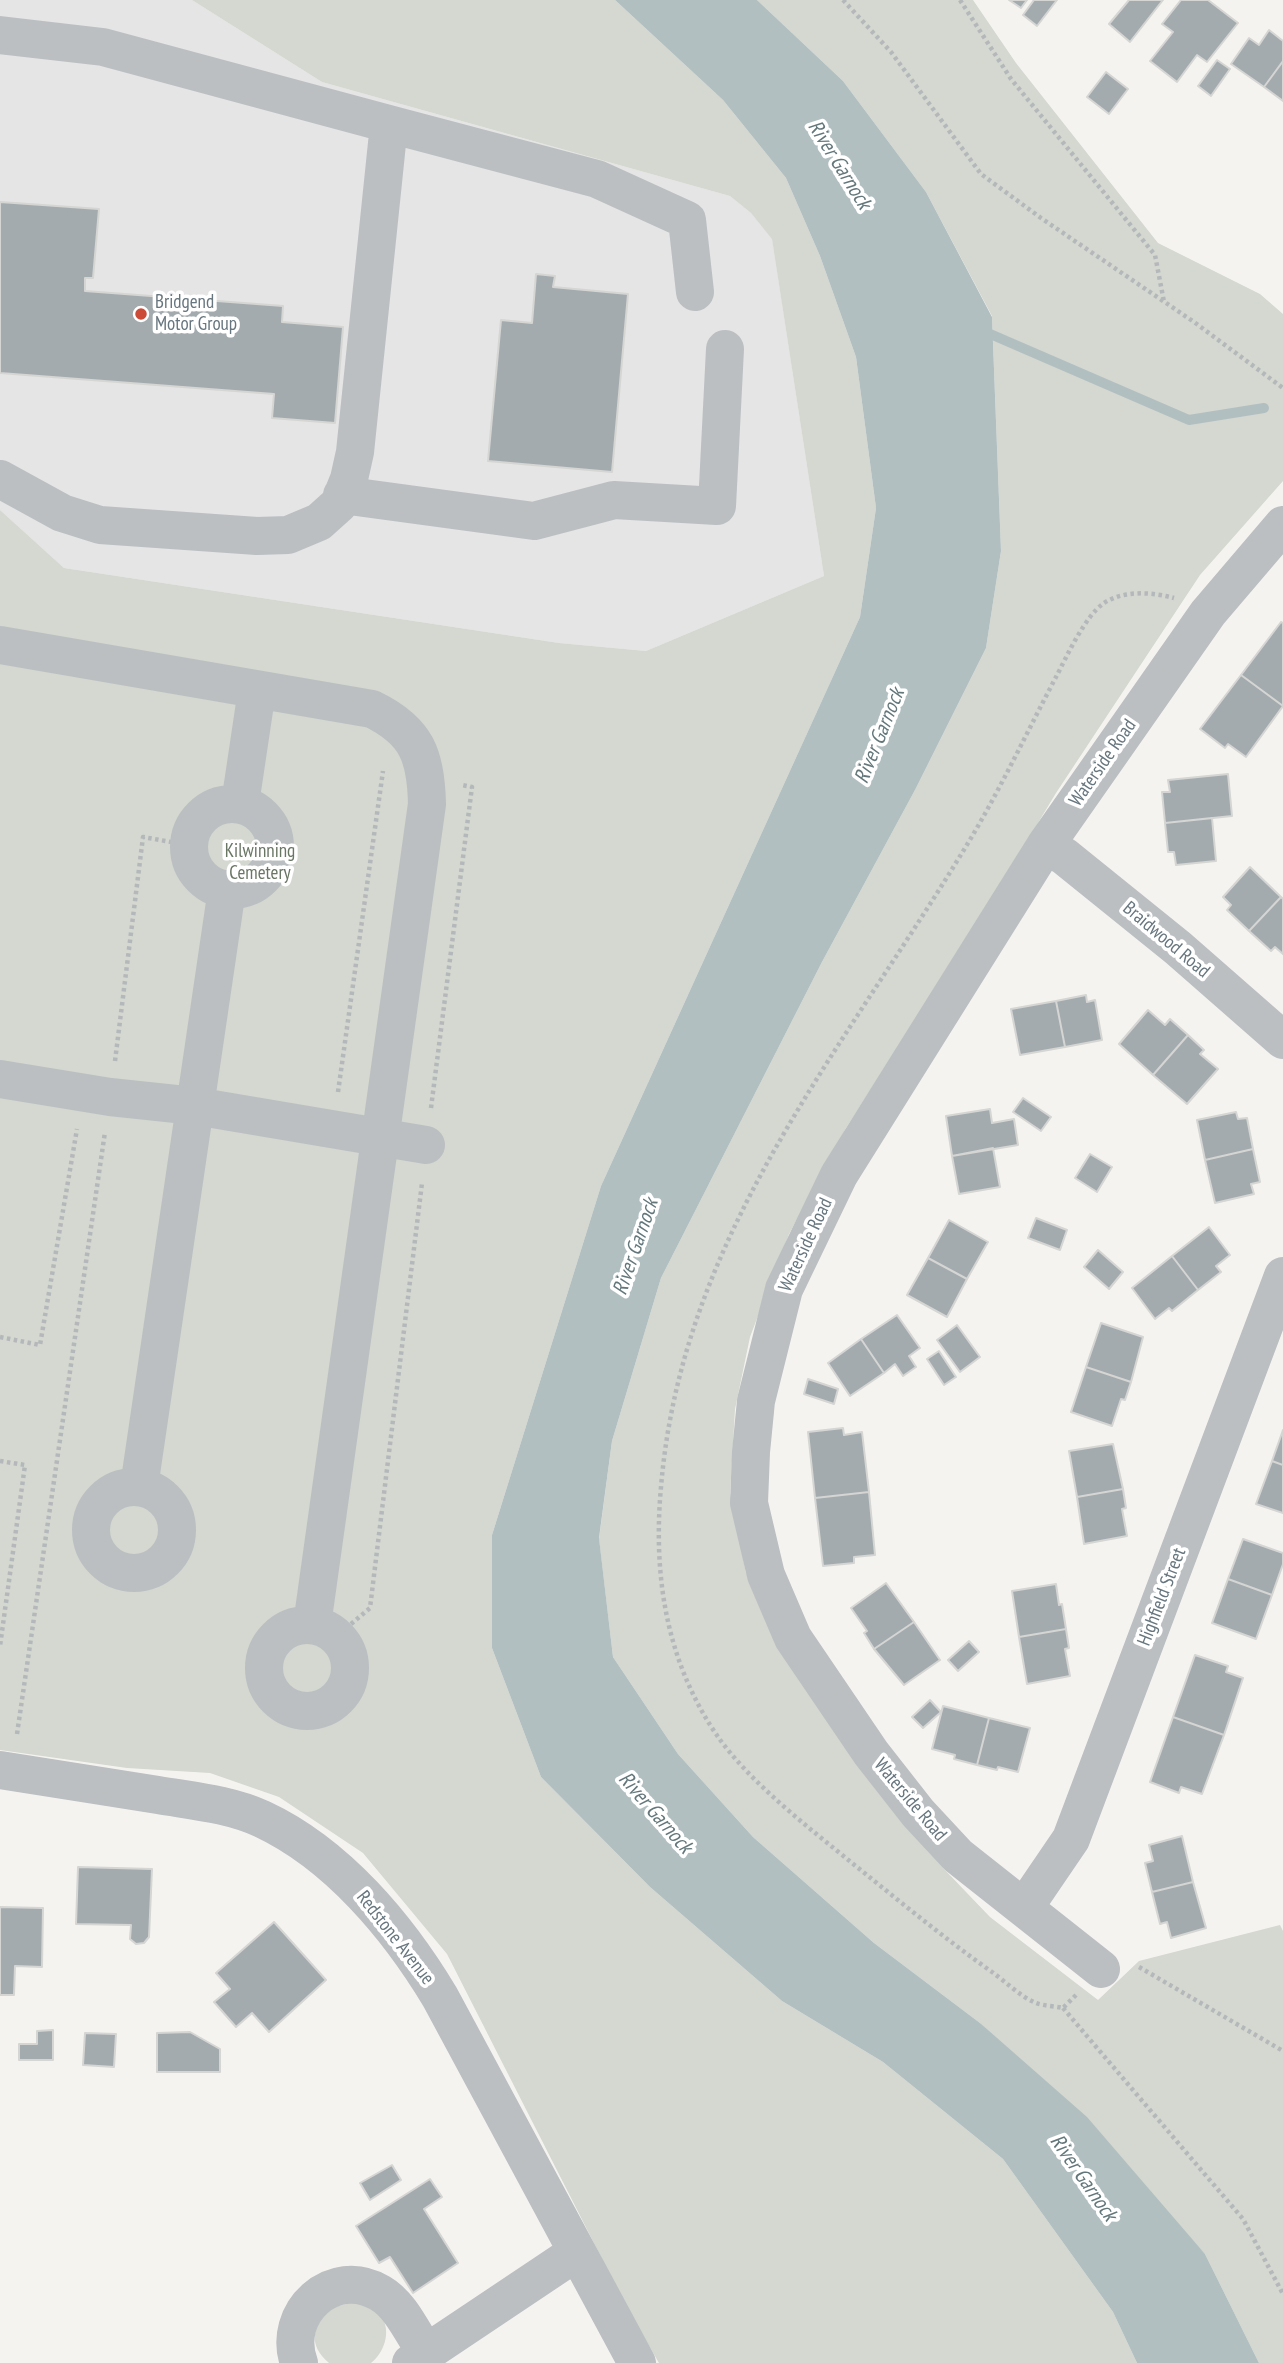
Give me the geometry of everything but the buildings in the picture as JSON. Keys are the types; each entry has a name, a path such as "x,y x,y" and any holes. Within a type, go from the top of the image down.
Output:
{"street":[{"path":"0,35 103,47 597,179 687,220 695,292"},
{"path":"0,480 62,513 100,525 257,536 288,535 319,522 339,504 349,479 355,452 389,124"},
{"path":"342,495 534,521 614,500 717,506 725,349"},
{"name":"Waterside Road","path":"1101,1969 958,1856 918,1813 871,1753 793,1638 766,1575 749,1503 756,1401 784,1289 839,1175 1045,846 1208,613 1283,525"},
{"path":"0,645 372,709 390,718 418,747 424,762 427,804 381,1138 324,1631"},
{"path":"240,804 257,690"},
{"path":"225,804 240,804 258,813 271,829 275,842 269,869 260,880 248,887 227,889 207,883 197,873 190,859 188,845 191,830 199,818 211,808 225,804"},
{"name":"Braidwood Road","path":"1045,846 1064,856 1168,940 1283,1040"},
{"path":"139,1487 227,889"},
{"path":"0,1079 97,1095 195,1106 426,1145"},
{"name":"Highfield Street","path":"1024,1908 1071,1839 1283,1276"},
{"name":"Redstone Avenue","path":"0,1770 215,1804 261,1818 313,1849 351,1881 422,1968 637,2363"},
{"path":"299,2363 295,2353 295,2335 300,2317 310,2302 324,2292 343,2286 362,2286 380,2293 395,2306 419,2358 577,2252"}],"path":[{"path":"844,0 891,52 981,174 1283,388"},
{"path":"960,0 1011,79 1155,255 1164,302"},
{"path":"1208,613 1169,596 1141,593 1104,603 1091,617 1069,653 972,836 787,1124 734,1223 715,1266 685,1350 664,1447 657,1545 668,1628 685,1673 716,1734 737,1760 808,1827 939,1935 1036,2003 1063,2008 1243,2219 1283,2294"},
{"path":"332,1130 390,718"},
{"path":"324,1631 370,1608 472,787 427,779"},
{"path":"0,1338 40,1345 97,1095 143,836 188,845"},
{"path":"17,1734 97,1095"},
{"path":"0,1461 25,1465 0,1646"},
{"path":"1063,2008 1101,1969 1133,1963 1283,2051"}],"shaded area":[{"path":"0,0 192,0 322,82 730,196 751,213 772,238 824,576 646,651 559,643 64,568 0,510"}],"green space":[{"name":"Kilwinning Cemetery","path":"192,0 615,0 723,100 786,178 820,256 856,357 876,508 860,617 601,1186 492,1535 492,1648 541,1777 650,1887 782,2001 883,2062 1003,2159 1113,2312 1137,2363 659,2363 626,2306 447,1954 363,1853 279,1797 210,1773 127,1768 0,1750 0,510 64,568 559,643 646,651 824,576 772,239 751,213 730,196 322,82"},
{"path":"757,0 973,0 1016,63 1158,243 1260,294 1283,314 1283,481 1200,575 1056,793 979,921 846,1128 789,1234 750,1337 735,1409 730,1494 746,1573 944,1869 990,1917 1098,2000 1139,1961 1280,1925 1283,1931 1283,2363 1259,2363 1205,2254 980,2023 874,1943 753,1837 678,1754 613,1657 599,1539 612,1441 661,1278 986,648 1001,551 992,316 926,192 843,81"},
{"path":"362,2301 379,2314 384,2322 386,2335 383,2348 371,2363 329,2363 315,2343 316,2329 322,2315 327,2308"}],"water":[{"name":"River Garnock","path":"615,0 757,0 843,81 926,192 992,317 1001,551 986,648 661,1278 612,1441 599,1538 613,1657 678,1754 753,1837 874,1943 980,2023 1087,2117 1205,2254 1259,2363 1137,2363 1113,2312 1003,2159 883,2062 782,2001 650,1887 541,1777 492,1648 492,1535 601,1186 860,617 876,508 856,357 820,256 786,178 723,100"}],"waterway":[{"path":"981,330 1189,420 1264,408"}],"place":[{"name":"Bridgend Motor Group","path":"141,314"}]}
